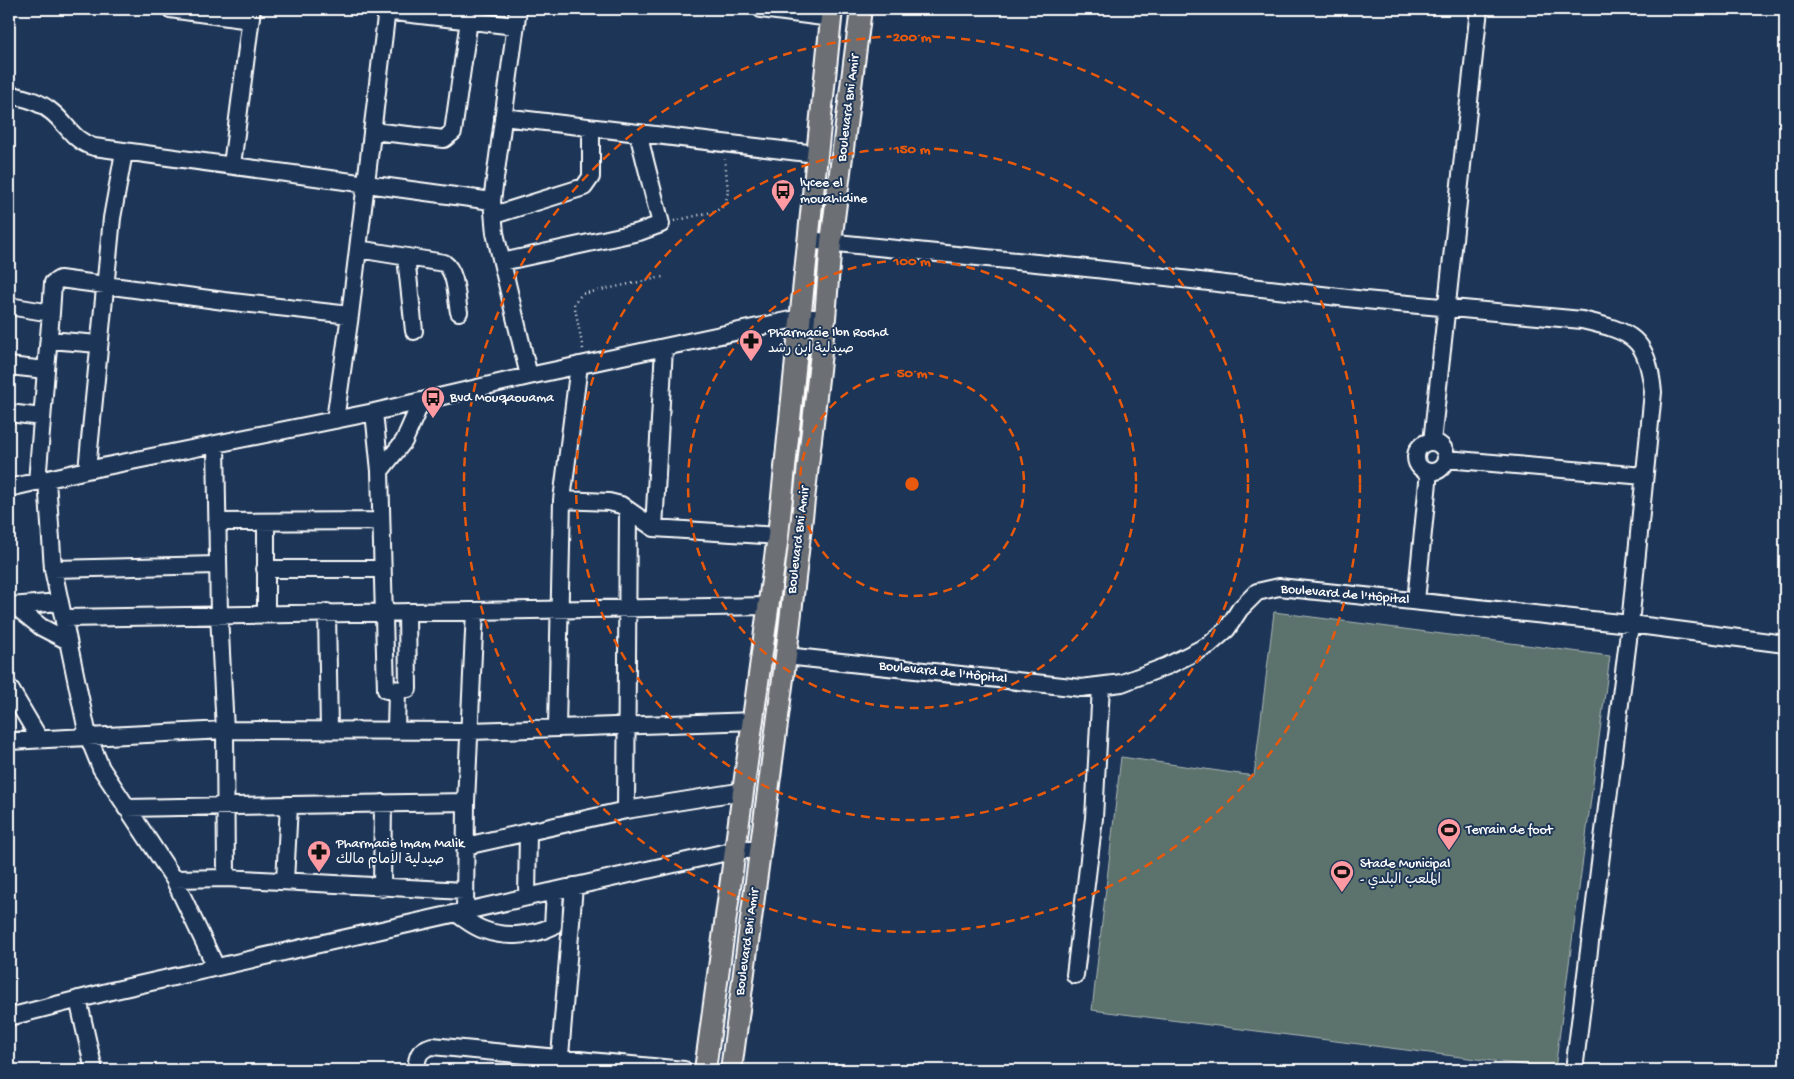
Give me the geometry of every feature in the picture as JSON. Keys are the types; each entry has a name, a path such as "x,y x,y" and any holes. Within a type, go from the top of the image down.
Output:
{"main road":[{"name":"Boulevard Bni Amir","path":"731,1070 762,850 786,656 825,318 831,242 862,9"},
{"name":"Boulevard Bni Amir","path":"705,1070 778,536 807,240 832,13"}],"street":[{"path":"170,9 251,14 232,165"},
{"path":"518,9 493,208 502,262 528,376"},
{"path":"761,9 832,13"},
{"path":"1432,442 1479,9"},
{"path":"335,420 350,315 386,10 516,26"},
{"path":"372,131 444,139 450,136 453,132 468,20"},
{"path":"9,94 34,100 54,113 74,138 83,144 124,152 366,182 493,208 584,187 591,177 591,128"},
{"path":"503,117 816,154"},
{"path":"502,262 639,232 661,224 638,133"},
{"path":"87,470 104,283 112,218 124,152"},
{"path":"807,240 1582,320 1617,328 1633,338 1643,350 1650,366 1653,392 1630,624 1574,1070"},
{"path":"358,249 444,263 450,267 459,312"},
{"path":"406,257 414,331"},
{"path":"216,967 174,879 101,768 88,736 53,569 42,481 42,417 53,283 60,279 104,283 224,301 350,315"},
{"path":"9,306 51,313"},
{"path":"9,488 87,470 421,402 528,376 800,318 825,318"},
{"path":"48,340 99,344"},
{"path":"654,528 664,348"},
{"path":"557,728 558,610 562,500 583,364"},
{"path":"9,366 46,370"},
{"path":"380,471 404,441 421,402"},
{"path":"374,412 380,471 386,690 408,689 407,612"},
{"path":"9,413 42,417"},
{"path":"1432,442 1442,448 1446,458 1440,469 1429,472 1419,466 1416,455 1421,445 1432,442"},
{"path":"216,445 217,564 225,730 226,878"},
{"path":"1446,458 1644,476"},
{"path":"1416,601 1429,472"},
{"path":"562,500 609,502 628,510 654,528 778,536"},
{"path":"626,810 625,726 628,510"},
{"path":"217,522 381,521"},
{"path":"266,522 266,613"},
{"path":"53,569 217,564"},
{"path":"265,569 382,569"},
{"name":"Boulevard de l'Hôpital","path":"786,656 1081,688 1101,686 1122,683 1167,666 1209,645 1227,629 1240,609 1258,592 1279,587 1630,624 1785,644"},
{"path":"12,606 62,610 219,614 769,606"},
{"path":"12,606 41,626 68,641"},
{"path":"461,913 464,891 475,611"},
{"path":"327,612 329,730"},
{"path":"1075,975 1094,818 1101,686"},
{"path":"9,687 39,738"},
{"path":"396,730 397,690"},
{"path":"9,740 225,730 471,731 754,721"},
{"path":"466,846 626,810 744,791"},
{"path":"126,808 466,802"},
{"path":"382,888 383,803"},
{"path":"285,882 289,805"},
{"path":"527,897 528,831"},
{"path":"9,1017 216,967 736,850 762,850"},
{"path":"174,879 226,878 464,891"},
{"path":"559,1065 574,886"},
{"path":"461,913 484,930 514,934 542,931 553,926 555,891"},
{"path":"78,1000 94,1070"},
{"path":"416,1070 418,1054 423,1048 432,1046 559,1065 684,1070"}],"path":[{"path":"661,224 716,211 724,205 728,192 723,144"},
{"path":"583,364 574,303 582,294 663,277"}],"green space":[{"name":"Stade Municipal - الملعب البلدي","path":"1274,612 1610,656 1555,1069 1092,1010 1121,757 1254,776"}],"place":[{"name":"lycee el mouahidine","path":"783,212"},
{"name":"Pharmacie Ibn Rochd صيدلية ابن رشد","path":"751,362"},
{"name":"Bvd Mouqaouama","path":"433,419"},
{"name":"Terrain de foot","path":"1449,851"},
{"name":"Pharmacie Imam Malik صيدلية الامام مالك","path":"319,873"},
{"name":"Stade Municipal - الملعب البلدي","path":"1342,893"}]}
